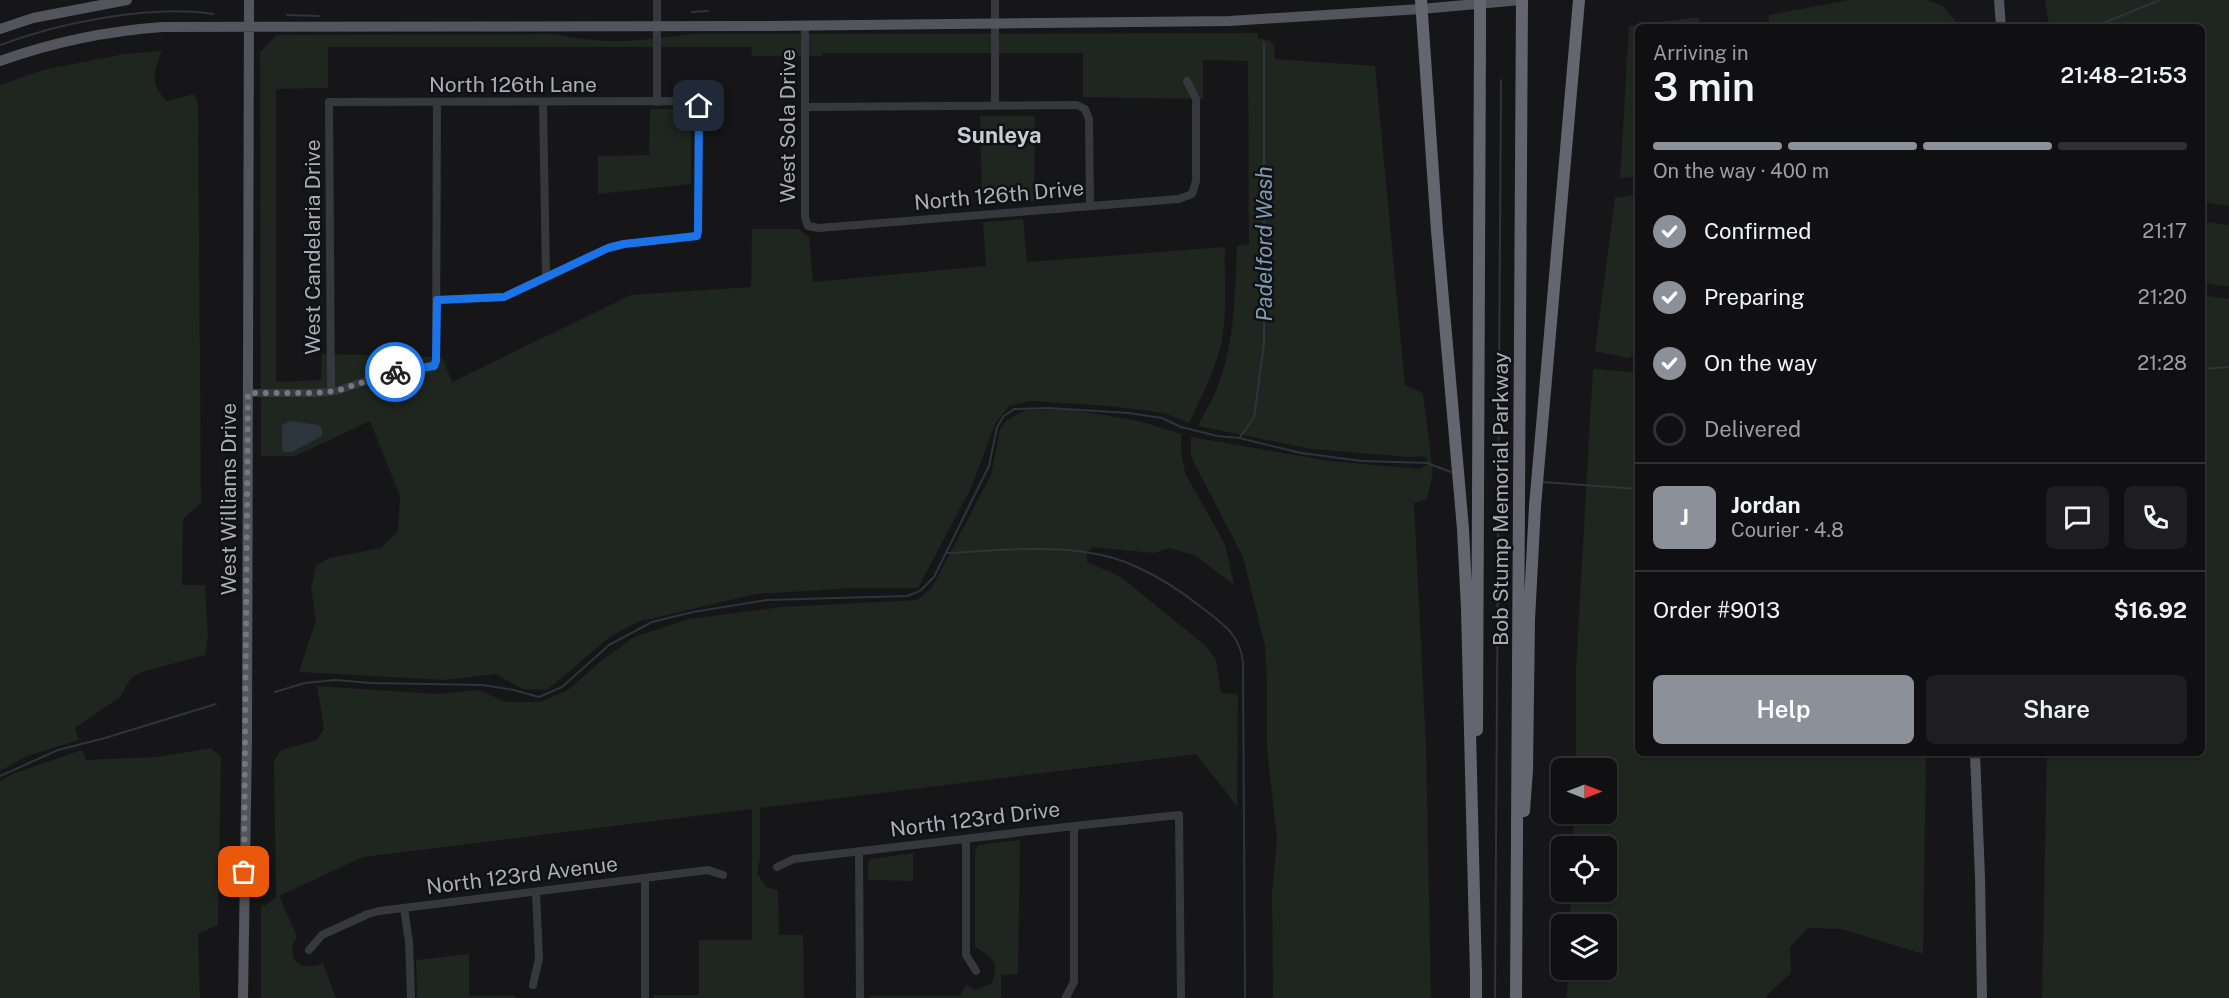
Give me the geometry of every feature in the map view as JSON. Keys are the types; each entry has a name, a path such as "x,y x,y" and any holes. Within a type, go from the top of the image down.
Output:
{"highway":[{"name":"Bob Stump Memorial Parkway","path":"1476,998 1480,0"},
{"name":"Bob Stump Memorial Parkway","path":"1516,998 1521,0"},
{"path":"1515,977 1527,770 1529,620 1535,506 1579,0"},
{"path":"1421,4 1460,488 1467,609 1476,976"}],"main road":[{"path":"0,29 41,16 127,0"},
{"name":"West Williams Drive","path":"243,998 247,738 249,0"},
{"path":"0,61 58,43 119,31 181,26 657,26 1242,20 1421,4 1521,0"},
{"path":"1999,0 2001,24"},
{"path":"1975,756 1982,998"}],"street":[{"path":"657,0 657,102"},
{"path":"995,0 995,106"},
{"name":"West Sola Drive","path":"805,25 806,217 808,226"},
{"name":"North 126th Drive","path":"808,226 827,228 1179,199 1192,194 1196,181 1196,99 1187,81"},
{"name":"North 126th Lane","path":"330,102 697,102 699,106 697,236 617,246 546,277"},
{"name":"West Candelaria Drive","path":"330,102 331,392"},
{"path":"248,393 331,392 393,372 434,366 437,300 437,102"},
{"path":"437,300 499,298 546,277 543,102"},
{"path":"806,107 1077,105 1085,109 1089,119 1090,206"},
{"name":"North 123rd Drive","path":"777,867 794,860 859,851 1179,815 1181,998"},
{"path":"1066,998 1074,982 1074,826"},
{"path":"966,839 966,955 976,971"},
{"path":"859,851 860,998"},
{"name":"North 123rd Avenue","path":"309,950 322,935 368,914 708,870 723,875"},
{"path":"645,878 645,998"},
{"path":"533,985 539,958 536,892"},
{"path":"404,908 409,942 411,998"}],"shaded area":[{"path":"1850,0 1927,0 1943,6 1958,24 1769,24 1769,15"},
{"path":"2045,0 2229,0 2229,206 2205,202 2205,24 2049,24"},
{"path":"1699,17 1699,24 1645,24"},
{"path":"1635,25 1635,177 1620,178 1629,26"},
{"path":"1258,33 1258,38 1271,41 1274,46 1275,59 1375,66 1405,385 1423,393 1433,473 1427,499 1414,503 1426,746 1431,998 1273,998 1272,894 1277,839 1267,748 1265,646 1243,557 1191,457 1191,437 1330,461 1420,469 1427,465 1427,459 1423,456 1410,457 1312,449 1198,426 1217,388 1231,336 1237,246 1249,244 1248,61 1203,60 1203,99 1083,97 1083,53 823,53 822,56 752,56 751,47 328,47 328,88 276,89 276,382 321,380 322,354 442,357 452,382 631,295 751,287 752,229 798,229 809,237 813,282 986,266 983,222 1023,219 1027,262 1225,247 1225,312 1217,359 1189,423 1164,413 1110,406 1030,401 1009,406 995,424 971,488 918,588 852,588 756,594 637,622 611,636 547,690 523,689 495,674 445,680 299,672 316,620 311,588 316,566 329,558 381,548 398,531 400,496 370,421 295,456 261,456 260,52 277,35 554,34 590,40 623,41 691,34"},
{"path":"162,51 155,71 155,83 161,94 166,101 194,94 198,103 201,503 183,519 182,585 205,585 208,636 205,655 141,672 131,678 120,697 75,728 79,740 27,756 0,771 0,85 43,70 124,54"},
{"path":"650,109 685,109 691,112 691,184 598,194 598,156 649,155"},
{"path":"980,116 1035,116 1034,201 989,203 982,200"},
{"path":"1635,195 1635,356 1628,358 1595,351 1615,198"},
{"path":"2205,221 2229,225 2229,287 2205,283"},
{"path":"2205,295 2229,299 2229,998 2042,998 2047,756 2205,756"},
{"path":"1593,369 1630,372 1635,370 1635,756 1926,756 1923,954 1842,929 1808,928 1790,947 1791,973 1766,998 1567,998 1568,980 1617,980 1617,914 1570,914 1571,902 1617,902 1617,836 1573,836 1574,824 1617,824 1617,758 1576,758 1576,669"},
{"path":"1026,410 1072,410 1139,421 1181,434 1181,452 1185,473 1225,544 1234,585 1196,556 1170,548 1154,553 1092,547 1087,552 1087,562 1121,577 1207,647 1216,660 1221,693 1238,694 1237,806 1196,754 760,808 760,858 757,873 766,887 778,890 779,935 803,935 804,998 654,998 654,995 699,995 699,940 752,940 752,809 363,857 279,896 297,936 293,944 293,957 301,965 314,966 323,963 336,998 261,998 261,905 266,905 276,897 274,761 281,750 317,740 324,729 317,686 436,694 479,690 506,702 540,702 568,690 601,661 634,637 689,619 782,607 917,600 931,589 991,475 1000,429 1007,420"},
{"path":"290,421 318,425 322,428 322,436 292,452 285,452 282,450 282,425"},
{"path":"211,748 221,757 218,925 198,934 200,998 0,998 0,782 12,774 82,750 86,760 157,757"},
{"path":"1020,840 1018,974 1001,975 1001,998 869,998 869,996 960,996 966,985 975,990 991,984 995,966 987,954 975,947 975,850 979,845"},
{"path":"913,853 913,881 868,880 868,862 871,859"},
{"path":"469,954 469,996 514,996 517,998 417,998 416,960"}],"waterway":[{"path":"2100,24 2160,0"},
{"path":"692,12 708,11"},
{"path":"0,45 49,29 105,18 162,12 213,14"},
{"path":"287,15 319,16"},
{"name":"Padelford Wash","path":"1240,437 1254,418 1264,344 1264,43"},
{"path":"1495,998 1501,80"},
{"path":"2205,369 2229,367"},
{"path":"275,692 305,683 335,680 483,685 539,697 562,687 609,645 652,622 693,612 767,600 907,596 920,591 934,577 989,466 997,427 1004,416 1014,409 1048,408 1129,413 1162,418 1181,427 1301,453 1362,461 1427,463 1451,472"},
{"path":"1543,482 1635,489"},
{"path":"948,553 1045,549 1094,553 1117,559 1147,572 1179,591 1216,619 1234,637 1239,645 1243,663 1245,998"},
{"path":"0,776 58,750 216,704"}],"way so far":[{"path":"244,872 247,738 248,393 336,391 395,372"}],"district":[{"name":"Sunleya","path":"999,135"}],"route":[{"path":"395,372 434,366 437,300 499,298 608,248 624,244 697,236 699,106"}]}
